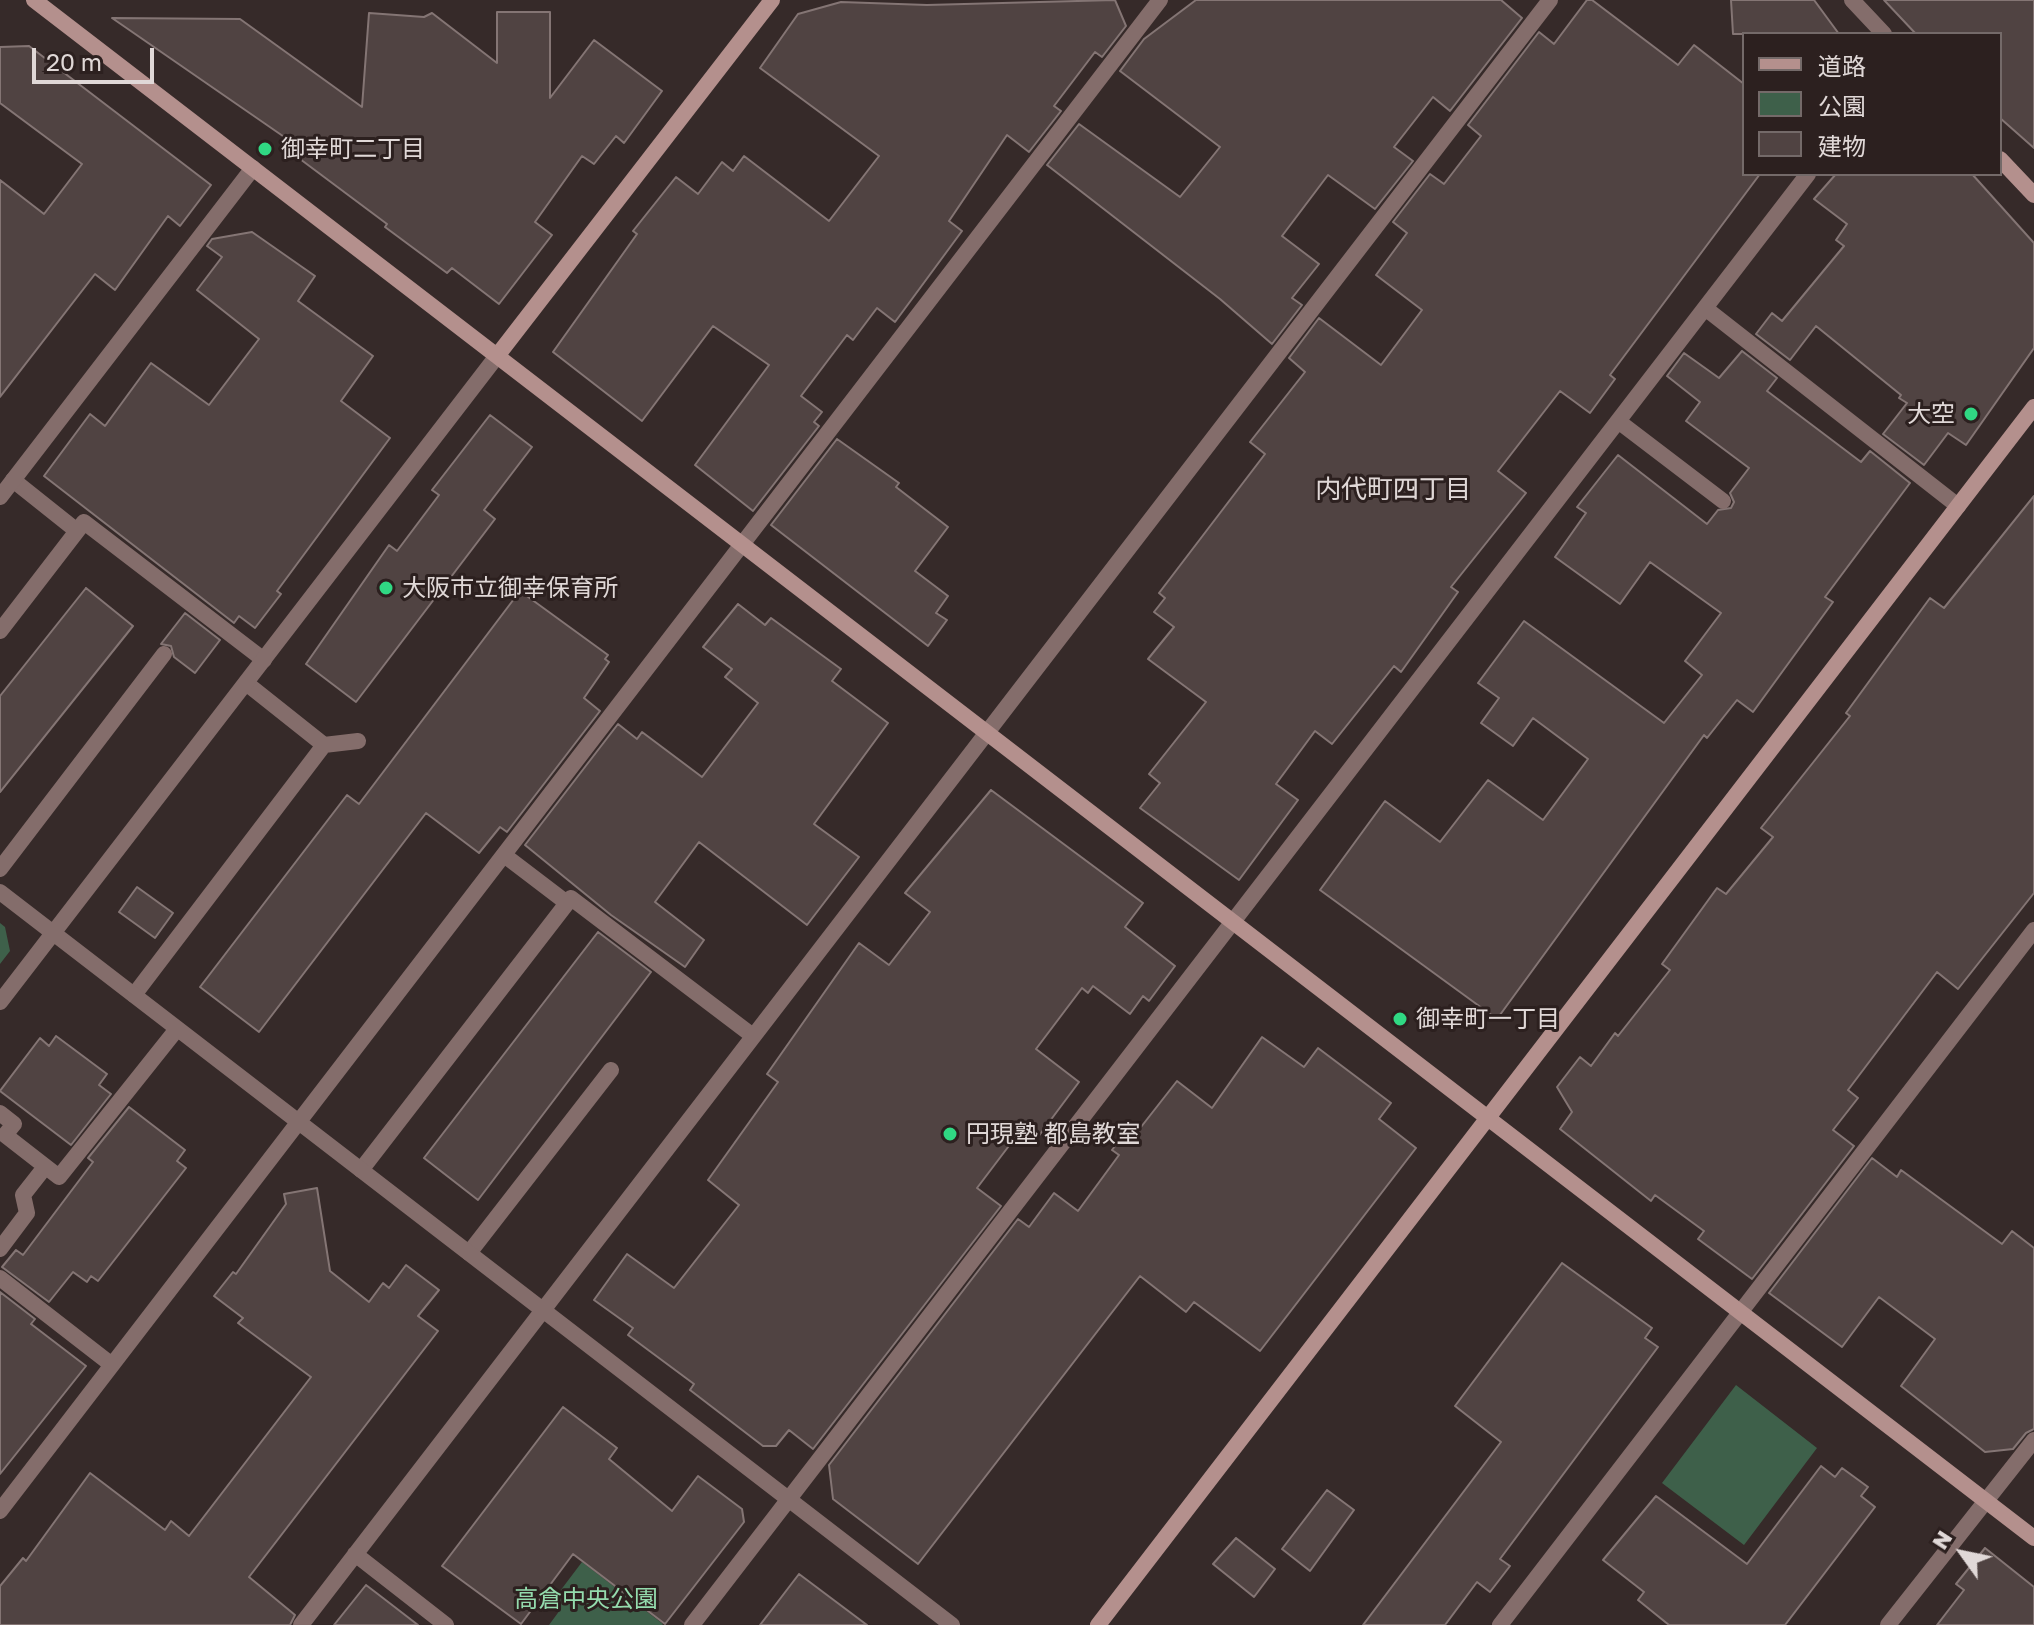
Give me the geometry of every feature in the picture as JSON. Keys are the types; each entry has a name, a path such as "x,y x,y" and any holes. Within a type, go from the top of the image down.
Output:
{"street":[{"path":"34,0 2034,1538"},
{"path":"0,1002 772,0"},
{"path":"0,1511 1160,0"},
{"path":"301,1625 1550,0"},
{"path":"1852,0 1882,32"},
{"path":"2002,161 2034,195"},
{"path":"0,497 253,168"},
{"path":"692,1625 1806,176"},
{"path":"1705,308 1958,506"},
{"path":"1098,1625 2034,407"},
{"path":"1618,421 1723,501"},
{"path":"13,480 77,531"},
{"path":"0,631 84,522 264,660"},
{"path":"0,869 164,654"},
{"path":"246,683 324,745 358,741"},
{"path":"134,995 324,745"},
{"path":"504,855 567,903"},
{"path":"0,892 952,1625"},
{"path":"361,1170 571,898 753,1036"},
{"path":"1500,1625 2034,930"},
{"path":"0,1113 14,1124 5,1135 59,1177 177,1029"},
{"path":"469,1253 611,1070"},
{"path":"0,1249 27,1213 23,1195 45,1167"},
{"path":"0,1278 112,1365"},
{"path":"1888,1625 2034,1440"},
{"path":"355,1554 446,1625"}],"green space":[{"path":"0,923 5,927 10,951 0,964"},
{"path":"1736,1385 1817,1448 1744,1545 1662,1483"},
{"name":"高倉中央公園","path":"582,1562 663,1624 549,1625 560,1610 551,1603"}],"building":[{"path":"1115,0 1126,26 1102,57 1095,52 1054,106 1061,111 1029,152 1007,135 949,221 962,231 895,322 877,308 853,340 847,335 801,396 822,412 814,422 819,426 753,511 695,465 769,365 713,326 642,421 553,352 637,234 633,231 676,177 698,194 722,162 733,171 744,156 829,221 879,156 760,68 798,14 841,2 927,5"},
{"path":"1196,0 1501,0 1522,18 1450,111 1433,97 1394,147 1413,161 1375,209 1328,175 1282,236 1319,264 1292,298 1302,305 1272,344 1220,299 1047,165 1079,124 1180,197 1220,147 1120,71 1144,39"},
{"path":"1587,0 1592,0 1678,65 1694,45 1742,82 1742,176 1759,176 1610,375 1615,379 1590,413 1560,391 1498,471 1526,493 1451,587 1458,592 1401,672 1394,666 1332,744 1315,731 1276,784 1298,800 1239,880 1140,808 1160,783 1149,774 1206,702 1148,659 1174,627 1154,612 1165,598 1159,593 1265,454 1250,442 1305,372 1289,358 1319,318 1381,365 1422,310 1376,275 1407,233 1393,222 1430,174 1444,184 1481,136 1468,125 1539,32 1554,44"},
{"path":"1731,0 1814,0 1838,32 1742,32 1733,34"},
{"path":"1884,0 2034,0 2034,148 2002,120 2002,32 1914,32"},
{"path":"497,12 550,12 550,98 594,40 662,91 624,143 616,136 594,164 582,156 535,222 552,235 499,304 452,268 447,273 385,227 387,224 300,159 306,152 112,18 240,19 362,107 369,13 424,17 432,13 497,63"},
{"path":"29,46 211,185 180,226 168,216 115,290 95,274 0,397 0,180 44,214 82,164 0,103 0,47"},
{"path":"1834,176 1974,176 2034,243 2034,348 1966,445 1948,433 1924,465 1883,434 1907,403 1899,398 1901,395 1816,326 1790,360 1756,334 1772,313 1782,321 1844,246 1836,240 1847,224 1814,199"},
{"path":"252,232 315,276 298,301 373,356 341,401 390,438 277,591 281,594 255,628 239,616 234,623 44,476 90,414 105,426 151,363 209,405 259,339 197,290 222,257 207,246 212,239"},
{"path":"1742,351 1777,378 1767,391 1861,462 1870,451 1910,483 1825,597 1833,602 1753,712 1737,700 1707,738 1704,735 1497,1019 1320,890 1385,801 1440,842 1488,780 1543,820 1588,759 1533,718 1513,746 1481,723 1499,698 1478,683 1524,621 1664,723 1702,675 1685,661 1721,613 1650,562 1620,604 1555,557 1586,513 1577,507 1618,455 1707,524 1718,510 1731,508 1734,502 1730,493 1749,468 1686,421 1700,402 1667,376 1684,353 1719,378"},
{"path":"490,415 532,447 484,510 495,519 356,702 306,664 389,545 397,551 439,495 432,490"},
{"path":"837,439 899,483 896,487 948,527 915,571 948,596 936,613 947,620 928,646 771,525"},
{"path":"2034,496 2034,893 1958,989 1937,972 1848,1090 1858,1098 1833,1130 1854,1146 1752,1279 1698,1239 1704,1231 1655,1195 1651,1201 1560,1129 1572,1112 1557,1087 1580,1057 1591,1066 1615,1033 1618,1036 1670,970 1662,964 1717,888 1726,894 1773,837 1761,828 1850,716 1846,713 1930,598 1944,608"},
{"path":"86,588 133,626 0,792 0,696"},
{"path":"520,591 608,655 605,659 609,662 584,698 600,711 507,832 500,827 479,853 426,813 259,1032 200,987 347,795 359,804"},
{"path":"738,604 765,625 771,618 841,669 832,681 888,723 814,824 859,857 807,925 699,842 655,902 704,940 685,967 611,915 525,845 618,724 637,739 642,732 702,777 758,703 725,677 732,669 703,647"},
{"path":"185,613 220,640 195,673 174,657 171,646 161,644"},
{"path":"991,790 1143,903 1125,927 1175,966 1149,1001 1143,996 1130,1014 1093,986 1088,993 1082,988 1036,1049 1079,1082 1038,1137 1024,1126 977,1188 1001,1206 813,1449 789,1430 776,1446 763,1446 690,1390 694,1384 628,1335 633,1328 594,1300 627,1254 674,1288 739,1205 708,1180 778,1082 767,1074 859,943 889,965 930,912 905,893"},
{"path":"137,887 173,913 155,938 119,912"},
{"path":"598,932 651,972 478,1200 424,1158"},
{"path":"56,1036 107,1074 99,1085 111,1094 71,1145 0,1091 40,1038 49,1046"},
{"path":"1262,1037 1304,1067 1318,1048 1391,1103 1379,1119 1416,1148 1260,1351 1194,1302 1186,1312 1140,1276 918,1564 833,1499 829,1465 1018,1219 1029,1227 1054,1193 1078,1211 1119,1155 1112,1150 1134,1122 1141,1127 1177,1081 1212,1108"},
{"path":"129,1107 185,1150 177,1161 186,1168 98,1281 91,1276 87,1282 73,1272 49,1302 2,1267 16,1250 23,1255 93,1162 88,1158"},
{"path":"1872,1158 1897,1177 1901,1170 2002,1244 2012,1231 2034,1248 2034,1429 2026,1433 2013,1449 1985,1452 1901,1386 1935,1339 1879,1297 1842,1347 1769,1293"},
{"path":"317,1188 330,1271 369,1302 383,1283 389,1288 406,1265 439,1290 418,1316 438,1331 249,1577 295,1615 290,1625 0,1625 0,1586 23,1558 26,1561 90,1473 165,1530 171,1521 189,1536 311,1377 238,1323 243,1318 214,1296 233,1272 236,1274 286,1204 284,1194"},
{"path":"1562,1263 1652,1328 1645,1338 1658,1347 1500,1559 1510,1566 1490,1592 1477,1582 1445,1625 1363,1625 1501,1442 1455,1406"},
{"path":"0,1292 35,1319 31,1324 86,1366 0,1474"},
{"path":"563,1407 617,1448 609,1459 672,1511 698,1476 742,1509 744,1522 665,1624 573,1554 521,1624 442,1566"},
{"path":"1821,1466 1835,1477 1842,1468 1868,1487 1861,1496 1875,1507 1785,1625 1669,1625 1638,1600 1644,1592 1603,1560 1656,1496 1747,1564"},
{"path":"1327,1490 1354,1510 1310,1571 1282,1549"},
{"path":"1236,1538 1275,1569 1254,1597 1213,1564"},
{"path":"1985,1548 2034,1587 2034,1625 1937,1625 1964,1590 1956,1584"},
{"path":"799,1574 867,1625 760,1625"},
{"path":"366,1585 383,1598 418,1625 334,1625"}],"place":[{"name":"御幸町二丁目","path":"265,149"},
{"name":"大空","path":"1971,414"},
{"name":"大阪市立御幸保育所","path":"386,588"},
{"name":"御幸町一丁目","path":"1400,1019"},
{"name":"円現塾 都島教室","path":"950,1134"}],"district":[{"name":"内代町四丁目","path":"1393,490"}]}
